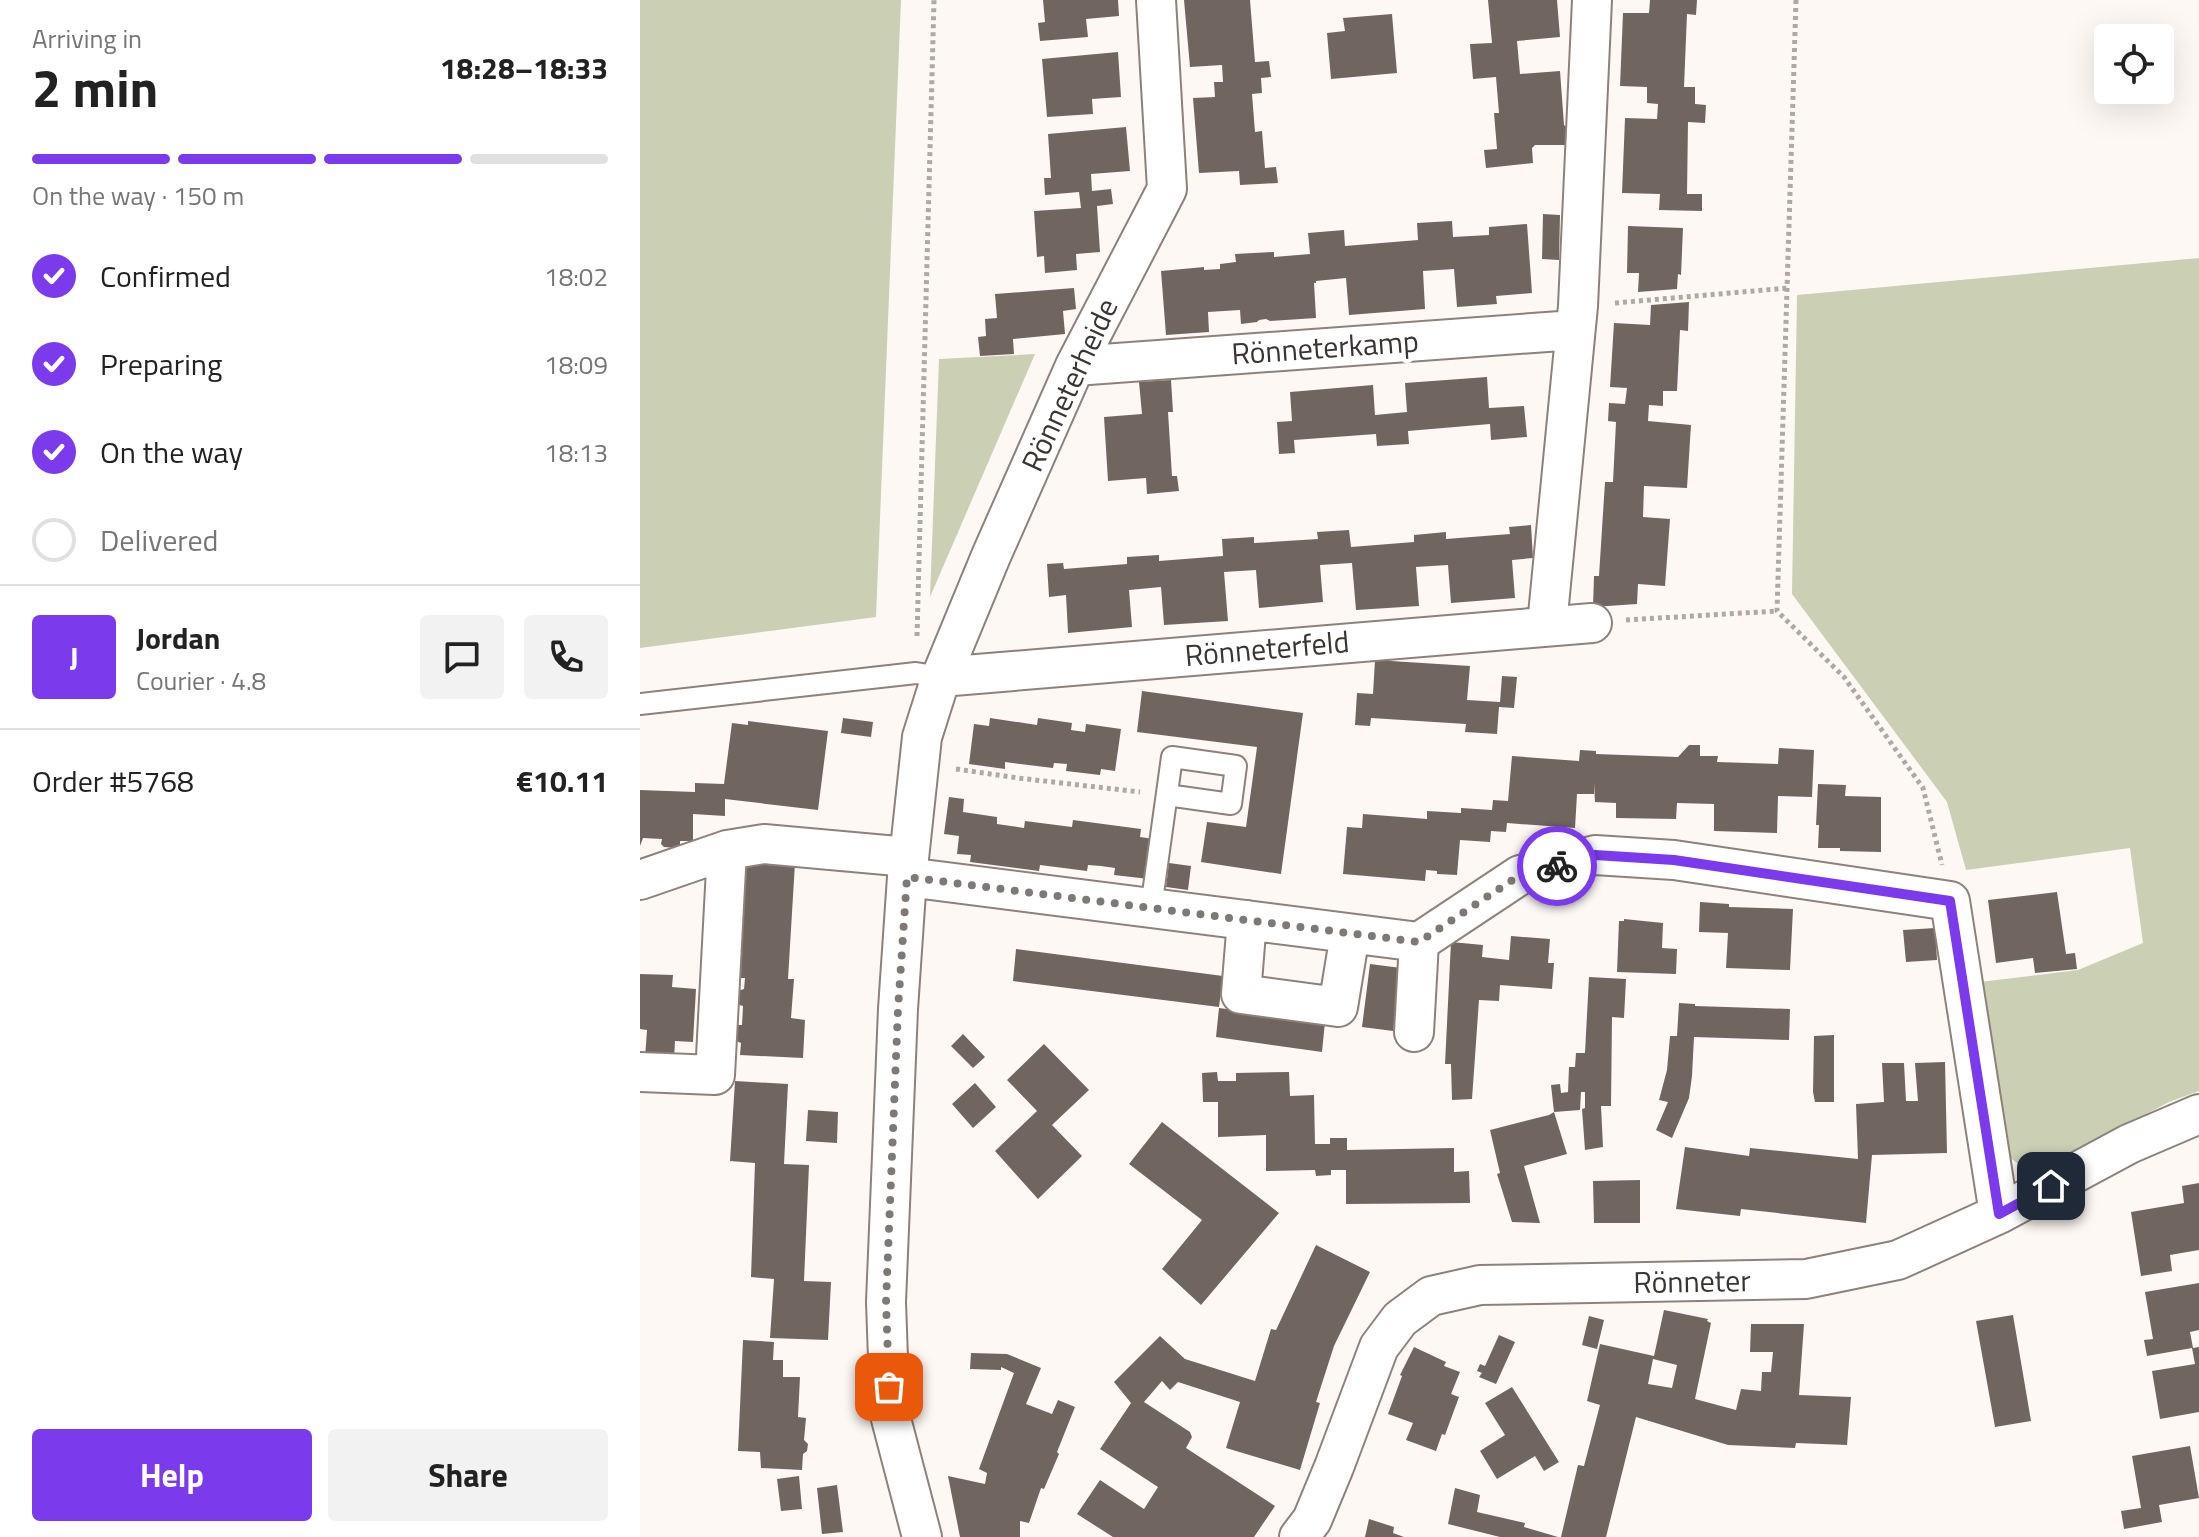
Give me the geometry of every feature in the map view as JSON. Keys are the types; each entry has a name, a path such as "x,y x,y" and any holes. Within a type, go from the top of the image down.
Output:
{"street":[{"name":"Rönneterheide","path":"922,1537 890,1415 886,1302 907,867 929,675 991,556 1075,366 1167,189 1156,0"},
{"path":"1547,625 1576,318 1592,0"},
{"name":"Rönneterkamp","path":"1075,366 1576,318"},
{"name":"Rönneterfeld","path":"929,675 1592,623"},
{"path":"640,880 727,850 764,844 1151,908 1419,942 1520,875 1595,855 1674,860 1950,901 1999,1214"},
{"path":"640,1072 715,1075 727,850"},
{"path":"1247,920 1241,994 1338,1007 1350,934"},
{"path":"1414,1032 1419,942"},
{"name":"Rönneter","path":"1299,1537 1312,1520 1379,1347 1400,1319 1431,1296 1480,1285 1806,1279 1898,1260 1999,1214 2129,1144 2199,1114"}],"lane":[{"path":"640,704 929,675"},
{"path":"1151,908 1167,795"}],"path":[{"path":"929,675 934,0"},
{"path":"1796,0 1777,611 1844,677 1923,788 1950,901"},
{"path":"1576,318 1788,288"},
{"path":"1592,623 1777,611"},
{"path":"919,764 1167,795"}],"green space":[{"path":"640,0 901,0 876,617 640,648"},
{"path":"2199,258 2199,1091 2169,1102 2031,1174 2003,1152 1980,982 2078,970 2143,943 2130,848 1966,870 1947,802 1792,594 1797,295"},
{"path":"1035,354 930,597 939,359"}],"building":[{"path":"1043,0 1118,0 1119,16 1086,19 1088,37 1040,41 1038,23 1045,22"},
{"path":"1184,0 1250,0 1255,62 1269,61 1271,77 1261,78 1262,93 1252,94 1255,132 1262,131 1265,168 1276,167 1278,183 1240,185 1239,171 1199,173 1193,98 1215,97 1214,82 1223,82 1222,65 1190,67"},
{"path":"1488,0 1557,0 1560,37 1517,41 1520,74 1560,71 1564,125 1569,129 1570,140 1566,145 1535,145 1532,148 1533,163 1486,168 1484,150 1497,149 1494,113 1499,113 1496,77 1473,79 1470,44 1492,43"},
{"path":"1650,0 1697,0 1696,15 1687,14 1684,87 1695,87 1695,104 1706,105 1705,123 1688,122 1687,194 1702,194 1702,211 1659,210 1660,194 1622,193 1625,118 1657,119 1658,104 1647,103 1647,87 1620,86 1623,13 1649,13"},
{"path":"1392,14 1397,73 1331,79 1327,33 1345,31 1343,18"},
{"path":"1118,52 1121,97 1092,99 1093,114 1047,117 1042,59"},
{"path":"1126,127 1130,171 1091,174 1092,191 1111,189 1113,204 1097,206 1100,252 1076,254 1077,270 1045,273 1044,256 1037,257 1034,211 1081,208 1079,192 1045,195 1044,178 1051,178 1048,134"},
{"path":"1543,214 1560,215 1559,260 1542,259"},
{"path":"1452,221 1453,237 1489,235 1489,227 1527,224 1532,293 1496,296 1497,304 1457,307 1454,269 1423,271 1425,309 1349,315 1346,278 1316,281 1316,318 1266,319 1241,324 1240,310 1208,312 1209,332 1166,335 1161,271 1204,267 1204,270 1220,269 1220,264 1236,262 1235,254 1274,252 1274,257 1310,254 1308,233 1344,230 1345,246 1418,240 1417,223"},
{"path":"1628,226 1683,228 1681,275 1678,274 1677,289 1638,292 1639,273 1627,273"},
{"path":"1074,288 1076,309 1063,311 1065,334 1013,339 1014,354 980,356 978,337 986,336 985,319 997,318 995,294"},
{"path":"1689,302 1688,331 1680,330 1677,391 1663,391 1663,406 1649,405 1648,421 1691,425 1687,488 1644,486 1643,517 1670,519 1665,586 1638,584 1637,604 1593,607 1594,576 1599,576 1605,482 1613,482 1616,422 1608,421 1609,403 1625,404 1627,388 1610,387 1614,323 1650,325 1651,305"},
{"path":"1487,377 1489,408 1524,406 1527,437 1491,440 1490,424 1408,431 1409,444 1377,446 1376,434 1294,440 1295,453 1279,454 1277,422 1292,421 1290,392 1373,385 1375,415 1407,412 1405,383"},
{"path":"1171,380 1173,412 1168,412 1172,476 1177,476 1179,491 1147,494 1146,478 1108,481 1104,417 1142,414 1139,382"},
{"path":"1531,525 1533,558 1512,560 1515,598 1451,603 1448,565 1416,567 1419,606 1356,610 1352,563 1320,565 1323,602 1259,608 1256,570 1224,572 1228,621 1164,625 1161,587 1129,590 1132,627 1068,633 1066,595 1049,597 1047,564 1063,563 1064,569 1127,564 1127,557 1159,555 1159,561 1223,556 1222,539 1254,537 1254,543 1318,539 1317,532 1349,530 1351,547 1414,542 1414,535 1446,532 1446,539 1510,534 1509,527"},
{"path":"1375,660 1470,666 1467,700 1500,702 1502,676 1517,677 1514,708 1499,707 1497,734 1465,732 1466,724 1371,718 1370,726 1355,725 1357,693 1373,694"},
{"path":"1142,691 1303,713 1281,874 1201,862 1207,822 1246,827 1257,747 1137,732"},
{"path":"843,718 873,722 871,737 841,733"},
{"path":"990,718 1037,725 1038,718 1072,723 1071,730 1085,732 1086,724 1121,729 1115,771 1101,769 1100,775 1066,771 1067,764 1054,763 1053,768 1005,762 1005,769 969,764 974,724 989,726"},
{"path":"748,721 828,731 818,810 725,799 725,816 693,814 693,841 680,841 676,848 664,847 662,839 643,838 640,846 640,790 695,792 695,783 724,784 732,723 748,725"},
{"path":"1689,745 1700,745 1700,756 1718,756 1717,762 1778,764 1779,748 1814,750 1812,797 1778,796 1777,833 1714,831 1714,804 1677,803 1676,819 1616,818 1616,803 1595,802 1594,783 1594,794 1577,794 1575,828 1507,823 1506,832 1491,831 1490,842 1460,840 1457,875 1426,870 1425,881 1343,874 1347,827 1362,828 1363,814 1427,819 1427,811 1461,813 1461,808 1492,810 1493,800 1508,801 1512,756 1579,761 1580,750 1596,751 1596,754 1678,757"},
{"path":"1818,784 1846,785 1845,796 1881,797 1881,852 1818,848"},
{"path":"949,797 964,799 963,812 997,817 997,824 1024,828 1025,821 1072,827 1073,820 1141,829 1140,837 1154,839 1149,879 1114,875 1115,868 1101,866 1088,865 1087,871 1040,865 1039,871 970,862 971,855 957,854 959,836 944,834"},
{"path":"747,861 795,863 788,979 794,979 791,1018 805,1020 803,1058 740,1055 741,1043 734,1040 735,1027 742,1025 743,1006 736,1004 737,991 744,989 745,978 740,978 740,966 736,965 737,947 741,947 742,930 738,930 745,889 740,889 741,871 746,871"},
{"path":"1169,863 1191,866 1188,890 1166,887"},
{"path":"2057,892 2066,954 2075,953 2077,969 2035,973 2033,958 1996,963 1988,900"},
{"path":"1700,902 1729,904 1729,907 1793,909 1790,970 1726,968 1728,933 1699,932"},
{"path":"1619,921 1663,923 1662,948 1677,949 1676,974 1617,972"},
{"path":"1935,928 1937,960 1906,962 1903,930"},
{"path":"1511,936 1550,939 1548,963 1554,963 1552,989 1500,985 1499,1001 1479,1000 1472,1099 1452,1100 1451,1064 1445,1064 1451,942 1483,945 1482,957 1509,960"},
{"path":"1016,949 1223,976 1219,1007 1013,981"},
{"path":"1370,964 1401,968 1393,1031 1362,1027"},
{"path":"640,974 673,975 672,987 696,989 693,1042 675,1041 674,1060 645,1058 647,1030 640,1029"},
{"path":"1589,977 1626,979 1624,1018 1612,1017 1611,1106 1601,1106 1603,1147 1585,1150 1582,1109 1585,1108 1585,1092 1581,1092 1580,1110 1554,1112 1551,1085 1560,1084 1561,1093 1568,1092 1569,1067 1575,1067 1576,1053 1585,1053"},
{"path":"1679,1003 1790,1009 1789,1040 1694,1037 1689,1098 1672,1138 1656,1130 1668,1102 1659,1100 1667,1070 1670,1036 1677,1036"},
{"path":"1219,1008 1325,1022 1322,1052 1216,1037"},
{"path":"963,1034 985,1057 973,1068 951,1046"},
{"path":"1834,1035 1834,1102 1815,1102 1814,1036"},
{"path":"1044,1044 1089,1090 1052,1125 1082,1156 1038,1199 995,1151 1037,1111 1007,1080"},
{"path":"1945,1062 1947,1153 1872,1155 1866,1223 1741,1209 1740,1216 1676,1209 1685,1147 1749,1156 1750,1148 1858,1159 1856,1104 1884,1102 1882,1063 1904,1063 1906,1101 1918,1101 1915,1063"},
{"path":"1217,1072 1218,1081 1236,1081 1236,1073 1289,1072 1290,1096 1314,1095 1315,1144 1330,1144 1330,1138 1347,1138 1347,1150 1454,1148 1454,1172 1469,1171 1470,1203 1346,1204 1346,1170 1331,1170 1331,1175 1316,1176 1315,1170 1266,1171 1266,1135 1218,1137 1218,1102 1203,1102 1202,1073"},
{"path":"735,1081 788,1084 784,1164 809,1165 804,1281 831,1282 828,1340 770,1338 774,1279 751,1277 755,1163 730,1161"},
{"path":"975,1083 996,1107 973,1128 952,1104"},
{"path":"808,1110 838,1112 837,1143 806,1141"},
{"path":"1554,1112 1567,1154 1524,1166 1540,1223 1512,1222 1497,1174 1500,1173 1490,1130"},
{"path":"1162,1122 1279,1213 1201,1305 1162,1269 1202,1220 1129,1164"},
{"path":"1640,1180 1640,1223 1594,1223 1593,1181"},
{"path":"2199,1183 2199,1250 2170,1255 2172,1271 2141,1276 2131,1212 2184,1203 2182,1186"},
{"path":"1316,1245 1370,1272 1334,1346 1316,1402 1320,1403 1300,1470 1226,1448 1240,1402 1178,1382 1170,1390 1162,1381 1144,1402 1190,1432 1192,1437 1186,1448 1275,1506 1254,1537 1113,1537 1077,1514 1100,1480 1144,1509 1158,1487 1100,1449 1131,1403 1114,1382 1160,1336 1185,1359 1255,1381 1271,1329 1276,1330"},
{"path":"2199,1283 2199,1330 2190,1332 2193,1348 2199,1347 2199,1412 2160,1419 2152,1371 2195,1364 2192,1348 2147,1356 2144,1340 2153,1339 2145,1292"},
{"path":"1664,1310 1708,1319 1711,1323 1695,1399 1736,1410 1741,1389 1761,1391 1762,1372 1771,1372 1773,1352 1750,1352 1751,1324 1804,1324 1799,1395 1851,1397 1847,1445 1796,1443 1795,1448 1728,1445 1636,1417 1606,1537 1561,1537 1578,1465 1584,1466 1600,1405 1587,1401 1600,1344 1654,1356","holes":["1653,1359 1677,1365 1672,1388 1648,1384"]},
{"path":"2013,1315 2031,1421 1995,1427 1976,1321"},
{"path":"1589,1316 1604,1320 1597,1349 1582,1345"},
{"path":"1499,1335 1515,1342 1496,1384 1479,1377 1482,1373 1477,1371 1480,1364 1485,1366"},
{"path":"743,1340 774,1342 773,1360 783,1360 783,1377 800,1377 798,1417 806,1418 804,1440 808,1444 803,1454 802,1470 761,1468 760,1452 738,1451"},
{"path":"1414,1347 1460,1372 1451,1394 1459,1397 1436,1451 1406,1440 1413,1423 1388,1414 1400,1375"},
{"path":"971,1353 1007,1354 1041,1368 1026,1404 1052,1414 1058,1400 1075,1407 1057,1452 1059,1454 1044,1489 1041,1488 1029,1523 1020,1521 1020,1537 960,1537 948,1476 985,1484 987,1473 979,1469 1014,1373 1001,1367 1001,1370 970,1369"},
{"path":"1512,1387 1559,1462 1544,1471 1535,1456 1497,1479 1480,1451 1505,1435 1485,1403"},
{"path":"2190,1446 2199,1498 2159,1505 2162,1522 2124,1529 2121,1511 2141,1508 2132,1456"},
{"path":"799,1476 802,1509 781,1511 777,1479"},
{"path":"837,1485 843,1532 822,1534 817,1488"},
{"path":"1455,1488 1480,1495 1477,1512 1525,1523 1524,1527 1558,1537 1500,1537 1448,1524"},
{"path":"1369,1519 1394,1527 1393,1533 1404,1537 1365,1537"}],"way so far":[{"path":"889,1387 886,1302 898,1009 907,877 1419,942 1520,875 1557,866"}],"route":[{"path":"1557,866 1595,855 1674,860 1950,901 1999,1214 2051,1186"}]}
